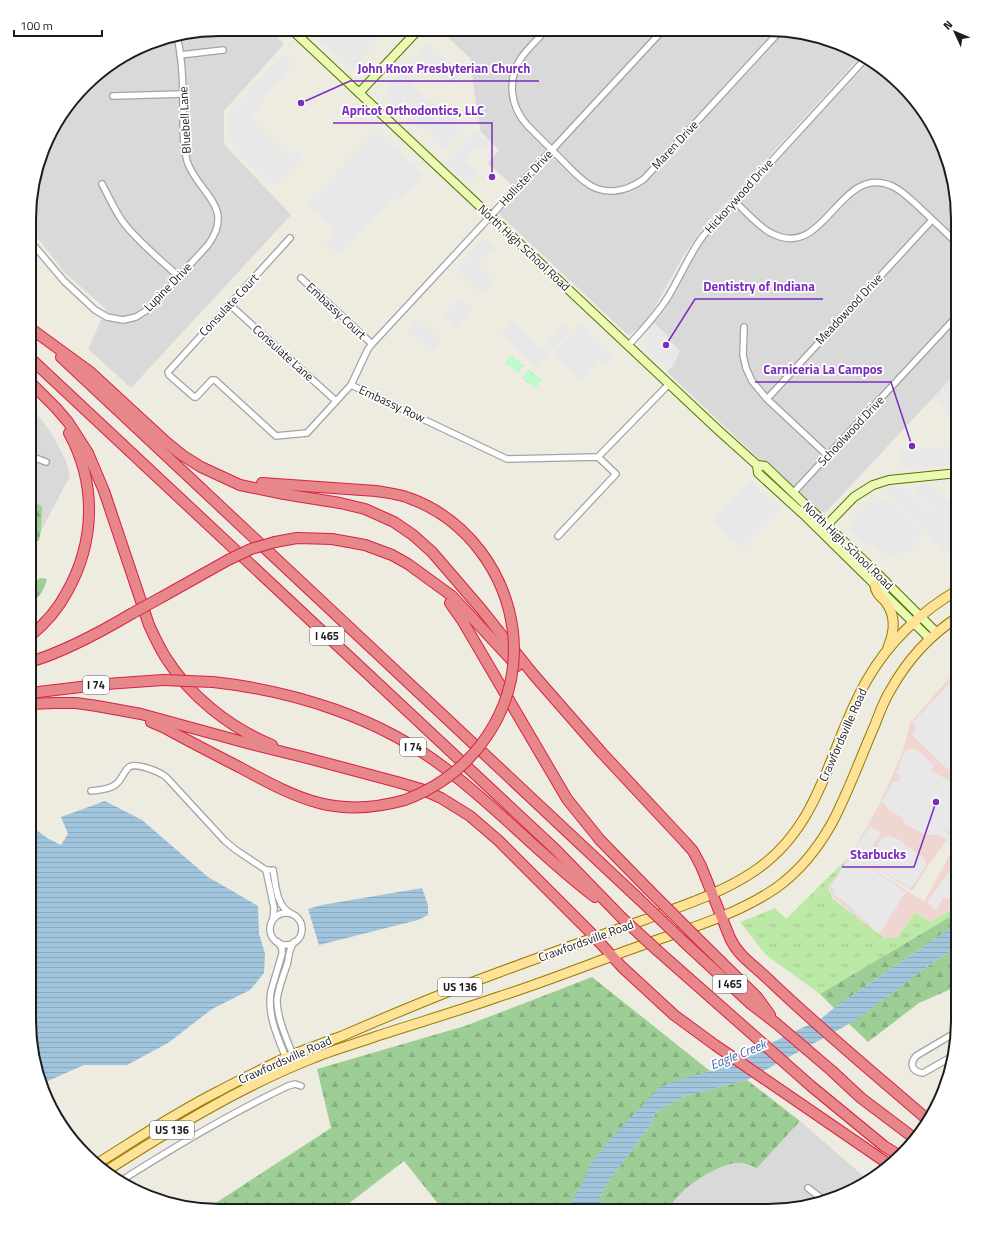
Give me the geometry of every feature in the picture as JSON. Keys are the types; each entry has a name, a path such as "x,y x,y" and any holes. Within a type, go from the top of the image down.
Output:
{"highway":[{"path":"36,332 90,371 182,455 201,467 240,485 365,509 394,522 413,535 432,552 481,609 533,674 602,753 676,831 689,847 701,866 711,894 737,951 787,998 924,1116"},
{"name":"I 465","path":"36,334 751,1004 832,1071 860,1098 911,1135"},
{"name":"I 465","path":"36,364 550,845 658,951 811,1086 884,1146 895,1153"},
{"path":"36,389 65,424 78,453 88,487 89,517 85,548 72,583 56,609 36,631"},
{"path":"41,394 68,422 88,453 104,491 149,625 167,659 184,682 220,716 235,726 266,742 308,758"},
{"path":"108,708 161,726 275,786 309,801 353,808 382,806 405,800 428,789 452,775 474,754 491,731 501,710 510,681 513,656 513,632 506,602 498,579 489,562 464,533 443,516 426,505 402,496 376,491 277,485 230,480"},
{"path":"36,660 82,641 228,560 251,549 275,542 297,538 321,538 351,542 378,549 408,564 452,596 587,740 602,753"},
{"path":"435,584 462,620 567,799 600,840 758,998 777,1024"},
{"name":"I 74","path":"36,692 106,684 163,680 213,682 246,686 288,696 318,704 358,719 406,743 446,768 576,883 621,916"},
{"path":"36,704 54,702 76,703 140,714 421,789 440,798 481,825 499,841 622,967 674,1015 715,1045 885,1162"}],"main road":[{"path":"875,585 876,592 890,609 894,621 893,633 886,652"},
{"name":"Crawfordsville Road","path":"101,1161 202,1099 290,1056 494,974 695,901 739,880 764,864 782,848 798,829 815,799 862,691 873,670 886,652 917,619 938,602 951,594"},
{"name":"Crawfordsville Road","path":"111,1168 239,1091 294,1066 339,1049 504,995 721,916 748,904 777,887 800,867 818,845 835,818 889,692 907,665 934,636 951,623"}],"street":[{"name":"North High School Road","path":"298,36 669,384 757,465 765,466 793,493 875,585 917,619"},
{"path":"359,93 412,36"},
{"name":"Maren Drive","path":"540,36 524,53 514,74 512,88 514,102 520,116 527,125 580,178 594,187 609,191 617,191 628,188 637,184 646,177 775,36"},
{"name":"Hollister Drive","path":"351,385 368,349 372,344 657,36"},
{"name":"Bluebell Lane","path":"178,41 183,94 184,143 187,159 194,176 213,200 217,210 218,220"},
{"path":"180,55 222,50"},
{"name":"Hickorywood Drive","path":"628,346 661,308 691,254 703,236 862,62"},
{"path":"113,96 183,94"},
{"path":"734,201 767,231 774,235 785,238 798,237 811,232 818,227 852,191 860,186 871,183 888,184 898,189 951,238"},
{"path":"102,184 117,212 129,230 179,277"},
{"name":"Lupine Drive","path":"36,248 64,281 95,310 102,315 123,320 146,312 208,245 217,228 218,220"},
{"name":"Meadowood Drive","path":"767,399 932,220"},
{"name":"Consulate Court","path":"168,372 290,238"},
{"name":"Embassy Court","path":"300,278 372,344"},
{"name":"Consulate Lane","path":"229,304 336,401"},
{"name":"Schoolwood Drive","path":"793,493 951,323"},
{"path":"744,327 742,346 743,355 752,381 767,399 828,456"},
{"name":"Embassy Row","path":"168,372 169,375 194,397 196,397 212,380 217,381 276,436 307,433 351,385 507,459 598,457"},
{"path":"558,536 616,474 598,457 669,384"},
{"path":"36,458 46,462"},
{"name":"North High School Road","path":"757,465 758,473 876,572 934,636"},
{"path":"824,529 854,497 865,489 888,480 951,474"},
{"path":"91,791 106,789 116,785 127,768 132,765 137,765 161,773 229,845 269,870 283,908 298,919 301,926 300,935 292,946 277,1001 279,1017 290,1056"},
{"path":"269,870 274,908 270,932 282,949 282,954 271,990 270,1003 272,1018 294,1066"},
{"path":"273,919 280,914 291,914"},
{"path":"278,942 286,944 294,942"},
{"path":"946,1060 922,1073 918,1073 914,1070 912,1065 912,1061 916,1056 951,1035"},
{"name":"Crawfordsville Road","path":"125,1178 212,1124 246,1106 288,1086 296,1084 301,1086"},
{"path":"808,1188 819,1197"}],"shaded area":[{"path":"207,36 276,36 284,44 224,111 224,144 291,215 131,388 88,349 106,309 64,272 36,238 36,207 42,172 46,160 55,138 67,117 81,98 98,81 117,67 138,55 172,42"},
{"path":"317,36 383,36 352,69"},
{"path":"446,36 780,36 815,42 838,50 858,60 702,229 682,258 654,309 639,327 628,335 499,214 519,192 488,163 499,150 481,132 470,58"},
{"path":"429,43 462,73 450,86 418,56"},
{"path":"283,54 294,64 263,96 266,100 250,118 290,156 296,149 304,156 273,187 237,154 232,146 229,119 231,111 235,106"},
{"path":"415,56 430,70 423,77 420,74 411,84 429,101 432,99 465,130 445,151 386,96 387,87 392,80"},
{"path":"866,65 889,81 906,98 920,117 937,149 945,172 951,207 951,378 827,511 817,514 667,372 674,364 669,340 670,338 654,323 665,310 692,257 718,223"},
{"path":"376,131 424,176 400,201 395,197 339,256 325,242 335,230 318,212 317,213 311,209 306,204"},
{"path":"474,131 489,144 483,150 477,145 463,160 478,174 468,184 444,162"},
{"path":"484,238 495,248 477,264 468,255"},
{"path":"468,256 496,282 484,295 456,269"},
{"path":"460,297 474,309 455,329 442,315"},
{"path":"417,318 442,341 431,353 406,330"},
{"path":"512,321 542,349 549,344 547,340 562,323 570,330 536,367 500,333"},
{"path":"654,323 670,338 669,340 680,351 671,368 667,364 664,366 640,343 647,337 647,331"},
{"path":"581,324 615,356 607,365 601,360 581,381 553,354"},
{"path":"951,379 951,415 933,398"},
{"path":"36,413 54,438 66,461 70,476 41,531 42,507 36,504"},
{"path":"951,447 951,465 901,469 899,451"},
{"path":"751,480 781,510 743,549 713,521"},
{"path":"929,484 951,504 951,553 947,553 885,493 888,488 898,486 901,488 903,486 930,512 932,510 914,493 918,488 917,486"},
{"path":"878,496 882,502 886,498 922,532 919,536 921,538 906,554 903,551 899,554 888,555 879,551 870,542 866,547 847,528 854,516"},
{"path":"951,676 951,834 912,891 856,855 855,848 880,803 903,751 910,723"},
{"path":"949,684 951,686 951,771 946,768 912,734 916,726 912,723"},
{"path":"909,749 915,749 920,752 934,766 931,771 951,781 951,833 947,830 946,831 949,834 951,834 951,842 949,846 948,841 941,837 927,835 905,824 901,816 887,808 882,802 893,781 899,781 901,776 896,774 905,752"},
{"path":"870,826 881,833 873,845 873,849 875,849 881,839 886,836 891,836 925,859 926,865 914,884 909,888 857,855 860,850 856,847"},
{"path":"951,853 951,909 930,922 920,914 914,914 897,938 884,938 834,898 828,887 849,857 854,856 924,902"},
{"path":"856,858 906,892 879,934 845,902 832,893 835,889 830,887 849,859 854,861"},
{"path":"949,872 951,873 951,896 948,900 944,897 938,905 940,907 934,910 927,902"},
{"path":"800,1121 864,1177 838,1190 815,1198 780,1204 672,1204 681,1192 702,1176 727,1164 737,1162 757,1168"}],"green space":[{"path":"511,355 524,366 518,373 505,362"},
{"path":"529,369 542,380 535,389 522,378"},
{"path":"36,502 42,507 39,540 36,542"},
{"path":"40,578 47,579 41,593 36,598 36,581"},
{"path":"849,857 828,887 832,898 884,938 897,938 914,914 919,914 930,922 951,910 951,916 820,994 766,955 740,922 775,908 786,919"},
{"path":"951,916 951,928 834,1008 820,994"},
{"path":"951,951 951,989 919,1003 868,1042 849,1024"},
{"path":"592,977 710,1071 660,1088 572,1204 438,1204 404,1161 348,1204 214,1204 331,1128 317,1069 465,1026"},
{"path":"747,1080 800,1121 757,1168 738,1163 718,1168 697,1180 687,1188 673,1204 597,1204 607,1183 650,1126 656,1112 685,1096"}],"water":[{"path":"105,801 142,820 208,877 258,906 259,934 265,953 264,973 250,990 212,1009 168,1043 127,1065 84,1065 47,1082 42,1068 36,1033 36,830 47,838 61,845 68,834 61,817"},
{"path":"422,888 428,905 428,915 418,920 319,945 308,909 322,905"},
{"name":"Eagle Creek","path":"951,928 951,951 857,1019 747,1080 685,1096 656,1112 650,1126 607,1183 597,1204 571,1204 586,1176 590,1165 613,1136 660,1087 721,1068 822,1018 834,1008"}],"place":[{"name":"John Knox Presbyterian Church","path":"301,103"},
{"name":"Apricot Orthodontics, LLC","path":"492,177"},
{"name":"Dentistry of Indiana","path":"666,345"},
{"name":"Carniceria La Campos","path":"912,446"},
{"name":"Starbucks","path":"936,802"}]}
